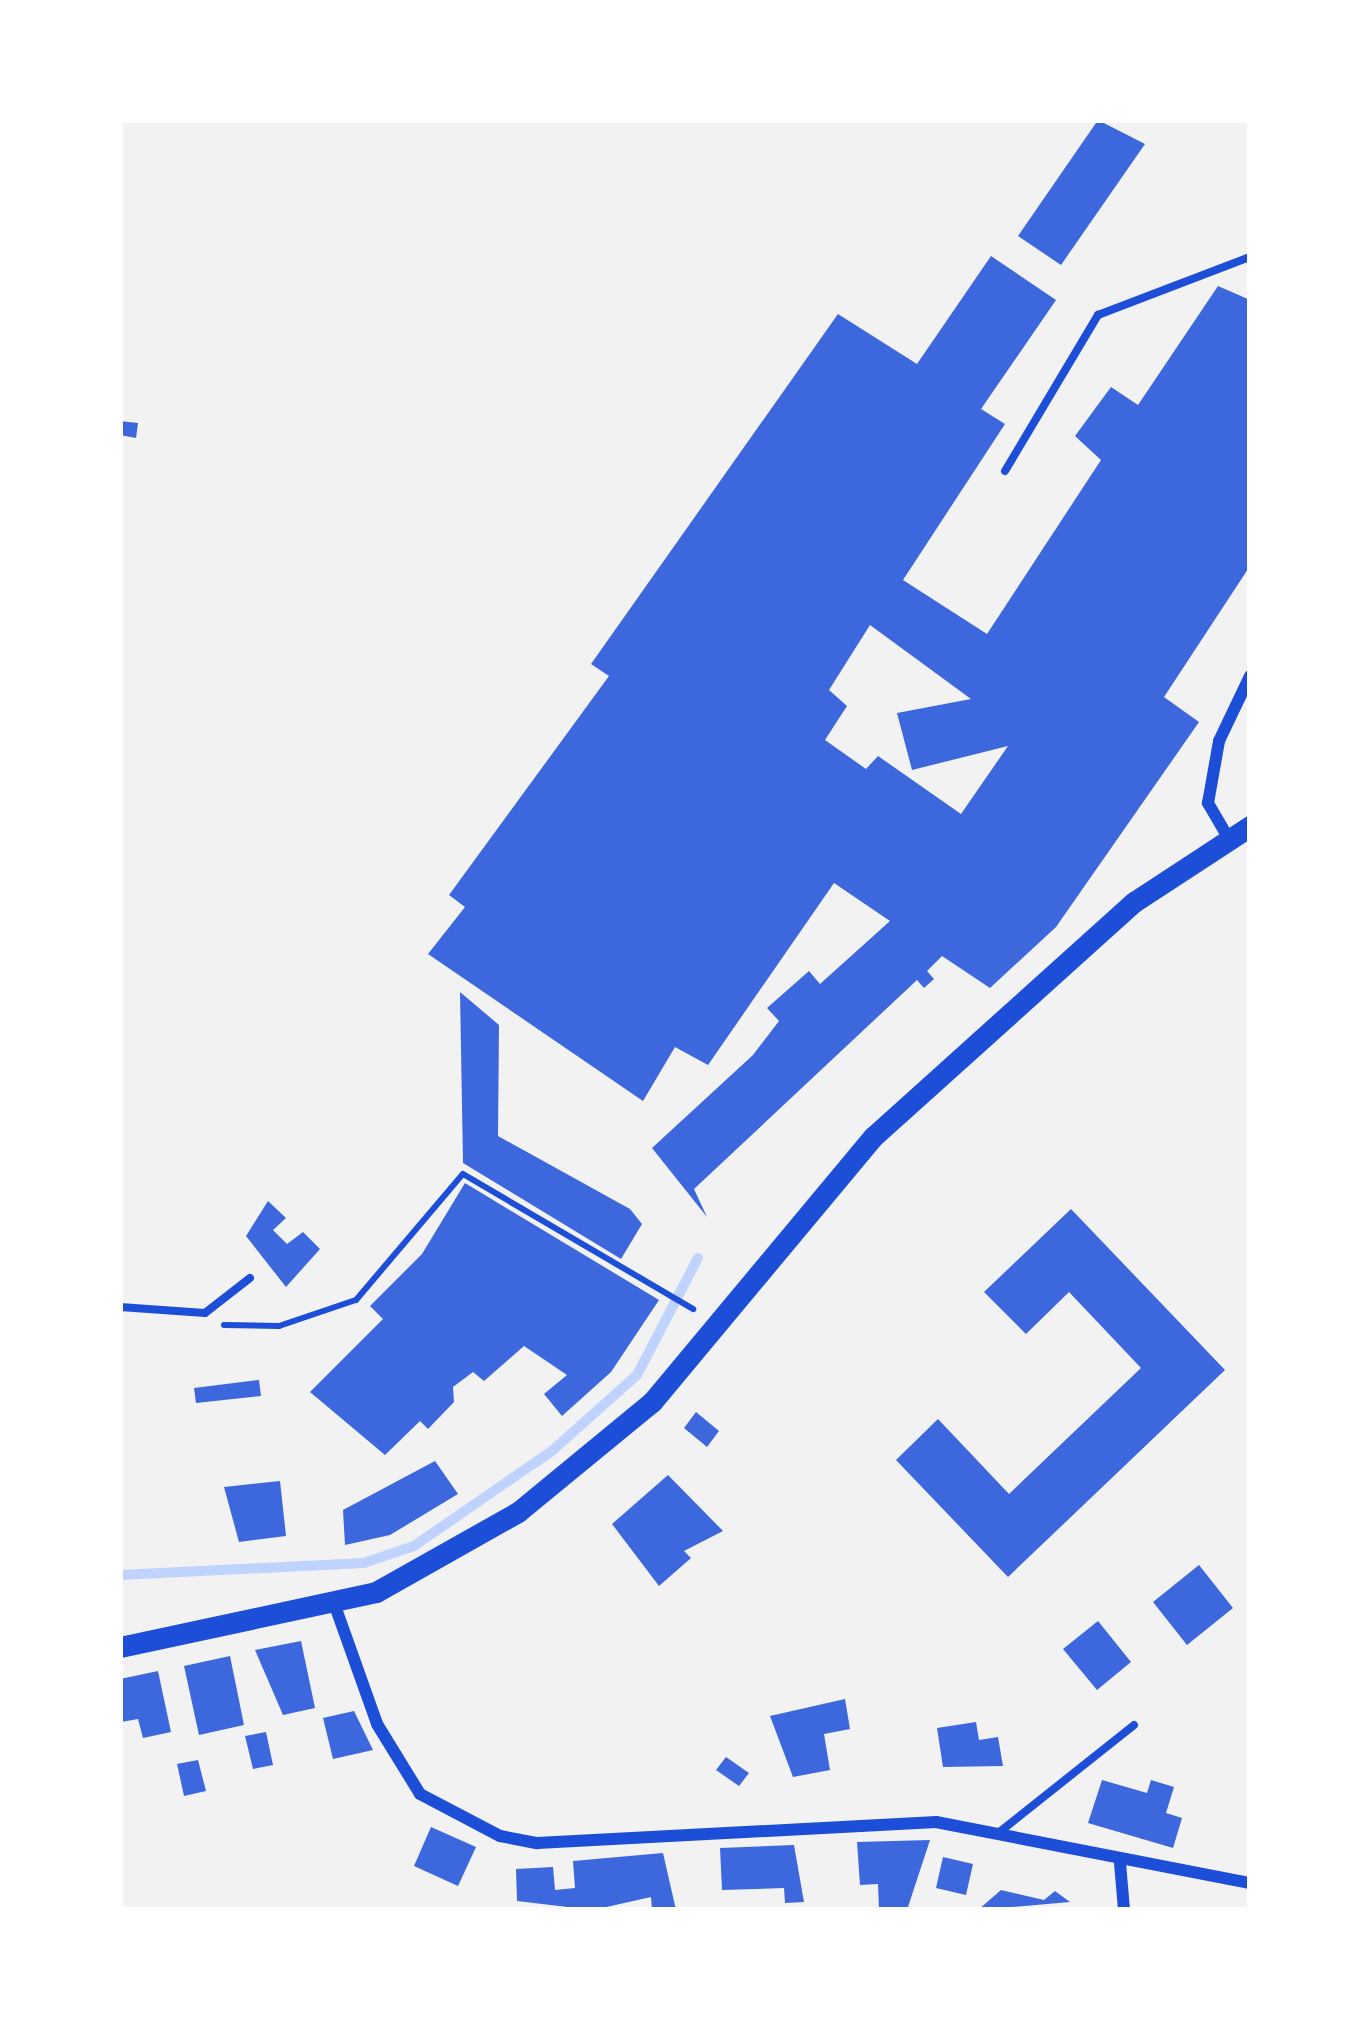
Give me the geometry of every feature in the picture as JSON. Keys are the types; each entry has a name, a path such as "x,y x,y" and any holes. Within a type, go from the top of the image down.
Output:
{"street":[{"path":"1229,839 1208,803 1219,741 1250,676"},
{"path":"120,1647 334,1603 414,1577 518,1512 652,1402 874,1136 1103,927 1250,826"},
{"path":"334,1603 377,1724 420,1794 466,1824 537,1844 860,1820 996,1835 1120,1863 1250,1883"},
{"path":"1120,1863 1124,1910"}],"lane":[{"path":"1005,471 1098,315 1250,257"},
{"path":"120,1306 174,1316 205,1313 250,1277"},
{"path":"996,1835 1134,1725"}],"path":[{"path":"174,1316 279,1326 356,1300 463,1174 716,1328"}],"building":[{"path":"1098,120 1145,144 1061,265 1018,236"},
{"path":"991,256 1056,300 981,409 1005,424 903,580 987,634 1101,460 1075,436 1111,387 1138,405 1218,286 1250,300 1250,566 1164,697 1199,722 1056,927 990,988 942,956 927,971 934,979 924,988 917,980 694,1189 707,1217 652,1148 753,1055 779,1021 767,1008 809,971 820,984 890,921 834,883 708,1065 675,1047 643,1101 428,954 465,907 449,895 609,676 591,664 838,314 917,364","holes":["870,625 971,699 897,713 912,770 1008,746 961,814 878,756 866,769 825,740 847,706 829,690"]},
{"path":"120,421 138,423 136,438 120,435"},
{"path":"460,992 499,1025 498,1136 630,1209 642,1224 621,1259 463,1163"},
{"path":"465,1183 659,1300 611,1372 562,1416 544,1394 567,1375 524,1346 484,1381 473,1372 453,1387 454,1402 428,1429 420,1421 385,1455 310,1392 383,1319 370,1306 422,1254"},
{"path":"268,1201 286,1218 273,1230 287,1244 303,1232 320,1249 286,1287 246,1236"},
{"path":"1071,1209 1225,1370 1008,1577 896,1460 938,1419 1009,1494 1141,1368 1069,1292 1026,1334 984,1292"},
{"path":"259,1380 261,1396 196,1403 194,1388"},
{"path":"696,1412 719,1431 707,1447 684,1428"},
{"path":"435,1461 458,1494 390,1535 345,1545 343,1510"},
{"path":"668,1475 723,1531 684,1551 691,1558 659,1586 612,1524"},
{"path":"280,1481 286,1536 239,1542 224,1487"},
{"path":"1199,1565 1233,1608 1187,1645 1153,1602"},
{"path":"1098,1621 1131,1662 1097,1690 1063,1649"},
{"path":"301,1641 315,1708 283,1715 255,1650"},
{"path":"230,1656 244,1725 199,1735 184,1666"},
{"path":"158,1671 171,1732 143,1738 138,1719 121,1722 120,1679"},
{"path":"845,1699 850,1729 824,1734 830,1770 793,1777 770,1716"},
{"path":"354,1711 373,1750 333,1759 323,1718"},
{"path":"976,1722 979,1740 998,1737 1003,1766 943,1767 937,1728"},
{"path":"266,1732 273,1765 253,1769 245,1736"},
{"path":"726,1757 749,1773 739,1786 716,1770"},
{"path":"198,1760 206,1791 184,1796 177,1764"},
{"path":"1102,1780 1147,1793 1151,1780 1174,1787 1166,1813 1182,1818 1173,1848 1088,1823"},
{"path":"431,1827 476,1847 458,1886 414,1866"},
{"path":"930,1840 907,1910 879,1910 878,1884 860,1885 857,1842"},
{"path":"794,1845 804,1902 785,1903 784,1888 722,1890 720,1848"},
{"path":"663,1853 676,1910 652,1910 651,1897 593,1910 517,1901 516,1869 553,1867 555,1890 575,1888 573,1861"},
{"path":"943,1857 973,1864 966,1895 936,1888"},
{"path":"1001,1890 1044,1900 1055,1891 1070,1902 978,1910"}],"waterway":[{"path":"120,1575 364,1563 414,1546 553,1450 637,1375 698,1258"}]}
